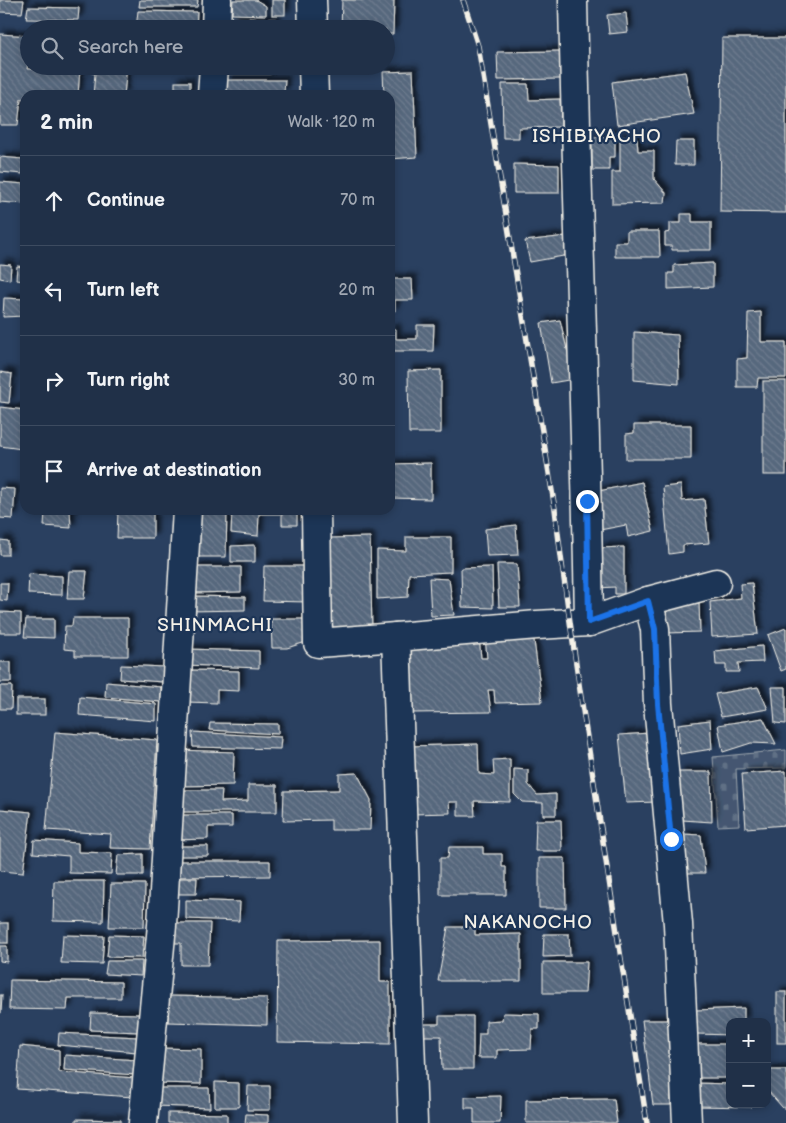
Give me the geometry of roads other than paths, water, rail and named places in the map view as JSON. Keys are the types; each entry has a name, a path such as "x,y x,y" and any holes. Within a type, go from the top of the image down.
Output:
{"street":[{"path":"217,20 218,0"},
{"path":"312,0 313,20"},
{"path":"573,0 589,622"},
{"path":"212,90 213,75"},
{"path":"313,75 314,90"},
{"path":"143,1123 162,925 187,515"},
{"path":"316,515 318,642 589,622 648,601 716,583"},
{"path":"648,601 655,629 658,704 678,924 687,1123"},
{"path":"396,637 412,1123"}],"railway":[{"path":"463,0 478,46 555,509 578,681 647,1123"}],"district":[{"name":"ISHIBIYACHO","path":"597,135"},
{"name":"SHINMACHI","path":"215,624"},
{"name":"NAKANOCHO","path":"528,921"}]}
